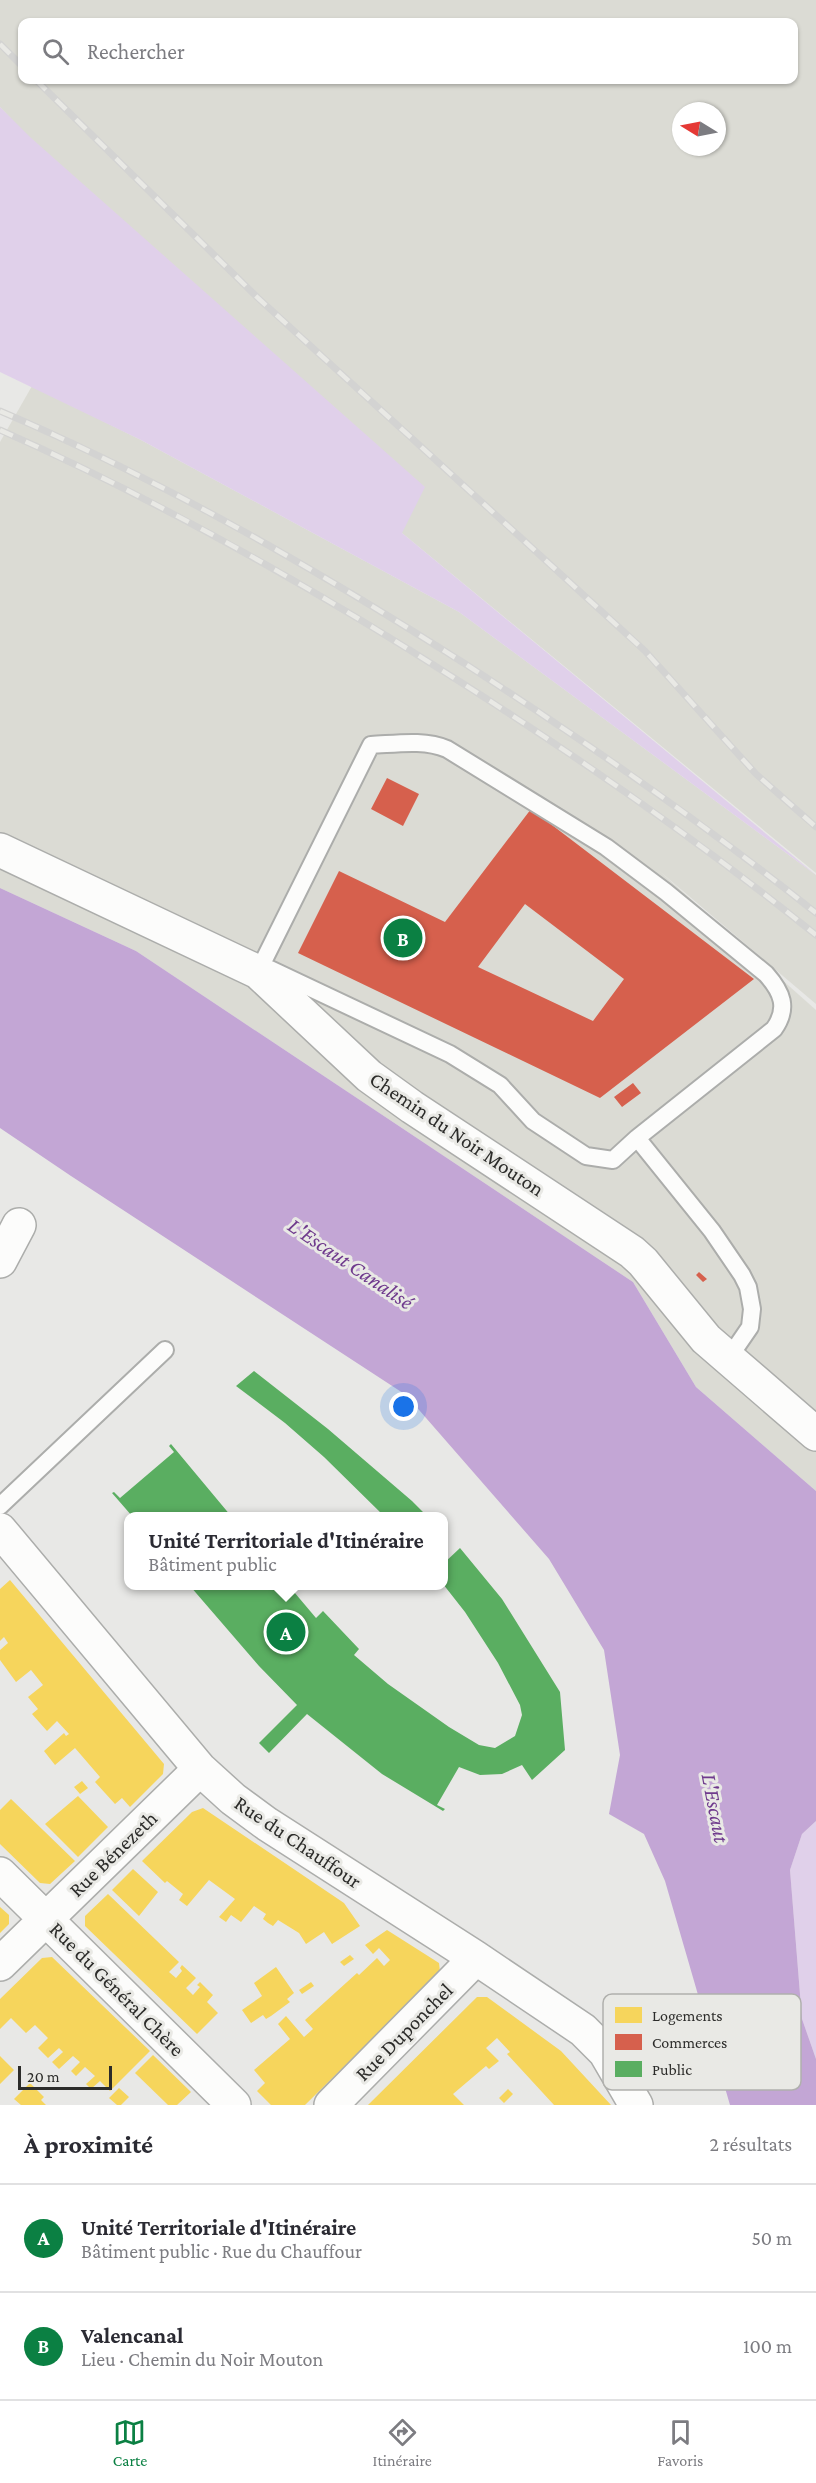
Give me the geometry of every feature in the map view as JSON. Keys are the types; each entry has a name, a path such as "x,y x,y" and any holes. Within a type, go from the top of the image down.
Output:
{"street":[{"name":"Chemin du Noir Mouton","path":"0,850 260,968 369,1076 412,1107 632,1252 643,1262 701,1333 816,1434"},
{"path":"0,1261 19,1225"},
{"name":"Rue du Chauffour","path":"0,1530 200,1769 232,1799 583,2030 603,2050"},
{"name":"Rue Bénezeth","path":"0,1964 200,1769"},
{"name":"Rue du Général Chère","path":"0,1874 234,2105"},
{"name":"Rue Duponchel","path":"331,2105 476,1958"},
{"name":"Rue du Chauffour","path":"627,2090 636,2105"}],"lane":[{"path":"424,744 447,749 606,847 645,875 766,974 782,997 783,1010 774,1029 637,1138 613,1160 586,1156 533,1121 500,1085 450,1054 260,968 370,745 424,744"},
{"path":"637,1138 712,1231 748,1287 752,1309 750,1327 728,1359"},
{"path":"0,1506 165,1350"}],"shaded area":[{"path":"0,0 816,0 816,873 402,533 0,107"},
{"path":"0,107 30,137 425,487 402,533 816,875 459,612 141,440 0,372"},
{"path":"32,386 141,440 459,612 816,875 816,1004 657,869 816,1010 816,1491 696,1387 633,1282 136,951 0,888 0,442"},
{"path":"816,1821 816,2059 802,2019 790,1870 802,1834"}],"water":[{"path":"0,888 136,951 633,1282 696,1387 816,1491 816,1821 802,1834 790,1870 800,1994 698,1994 665,1881 644,1834 609,1814 620,1755 604,1650 549,1559 406,1395 0,1128"},
{"path":"801,2007 802,2019 816,2059 816,2105 730,2105 726,2090 801,2090"}],"building: Logements":[{"path":"10,1580 164,1764 163,1774 130,1807 122,1798 115,1804 95,1782 100,1777 75,1748 55,1765 44,1751 64,1733 66,1736 69,1734 57,1721 47,1731 32,1714 38,1709 28,1697 43,1685 31,1670 16,1682 0,1660 0,1650 8,1643 4,1637 0,1641 0,1589"},
{"path":"82,1781 88,1788 80,1794 74,1787"},
{"path":"78,1796 108,1827 78,1857 45,1824"},
{"path":"11,1799 75,1861 50,1884 40,1883 0,1844 0,1810"},
{"path":"203,1808 344,1903 360,1926 332,1944 324,1932 306,1944 299,1933 278,1920 273,1926 268,1923 263,1919 266,1914 254,1906 241,1922 231,1915 226,1922 219,1917 235,1899 209,1880 187,1906 179,1900 183,1894 167,1881 165,1883 142,1861 192,1812"},
{"path":"133,1869 158,1892 139,1916 112,1890"},
{"path":"108,1894 179,1962 169,1972 176,1978 182,1971 180,1968 182,1965 196,1978 186,1988 193,1995 200,1987 197,1985 200,1982 213,1995 207,2002 218,2013 197,2034 85,1926 85,1916"},
{"path":"0,1907 9,1915 9,1924 0,1933"},
{"path":"387,1930 439,1963 440,1972 305,2105 271,2105 257,2091 265,2083 254,2070 290,2039 278,2024 286,2016 304,2037 313,2029 305,2020 357,1973 359,1975 377,1958 384,1966 390,1960 379,1948 373,1954 365,1945"},
{"path":"350,1955 354,1959 344,1966 340,1962"},
{"path":"52,1957 150,2051 110,2091 100,2081 91,2089 86,2084 95,2076 85,2067 76,2076 71,2071 80,2062 73,2056 59,2069 52,2062 63,2052 59,2048 48,2058 38,2048 48,2038 35,2025 26,2033 11,2018 0,2029 0,1999 42,1958"},
{"path":"276,1967 294,1993 287,1999 290,2002 266,2019 263,2015 251,2023 242,2010 262,1996 254,1983"},
{"path":"311,1982 314,1986 302,1994 299,1990"},
{"path":"477,1997 487,1997 561,2051 611,2105 554,2105 507,2054 510,2052 497,2038 486,2048 499,2061 489,2069 486,2066 453,2094 464,2105 368,2105"},
{"path":"153,2055 191,2092 177,2105 168,2105 135,2073"},
{"path":"0,2056 14,2070 0,2084"},
{"path":"30,2083 44,2097 41,2100 46,2105 21,2105 14,2099"},
{"path":"119,2088 129,2097 121,2105 117,2105 109,2098"},
{"path":"508,2089 513,2094 504,2103 499,2098"}],"building: Commerces":[{"path":"387,778 419,794 403,826 371,809"},
{"path":"531,809 754,979 600,1098 298,953 339,871 445,922","holes":["525,904 624,979 593,1021 478,967"]},
{"path":"633,1083 641,1093 622,1107 614,1097"},
{"path":"699,1272 707,1279 703,1282 696,1275"}],"building: Public":[{"path":"254,1371 328,1429 423,1512 380,1512 324,1457 285,1423 236,1386"},
{"path":"171,1444 228,1512 129,1512 112,1493 114,1492 120,1498 174,1452 169,1446"},
{"path":"460,1548 502,1599 560,1692 565,1750 532,1780 522,1765 502,1774 480,1775 459,1767 437,1805 445,1809 443,1811 382,1774 307,1714 269,1753 259,1743 297,1705 259,1666 193,1590 292,1590 316,1618 323,1611 359,1649 354,1655 388,1684 449,1727 479,1745 495,1748 515,1736 522,1715 520,1705 498,1663 448,1590 448,1559"}],"railway":[{"path":"0,44 18,62"},
{"path":"40,84 258,298 645,651 756,774 816,827"},
{"path":"0,411 181,497 298,562 413,631 603,755 732,848 816,913"},
{"path":"0,430 178,516 350,613 508,712 598,773 730,868 816,935"}],"place":[{"name":"Valencanal","path":"403,938"},
{"name":"Unité Territoriale d'Itinéraire","path":"286,1632"}],"water label":[{"name":"L'Escaut Canalisé","path":"351,1263"},
{"name":"L'Escaut","path":"716,1808"}]}
